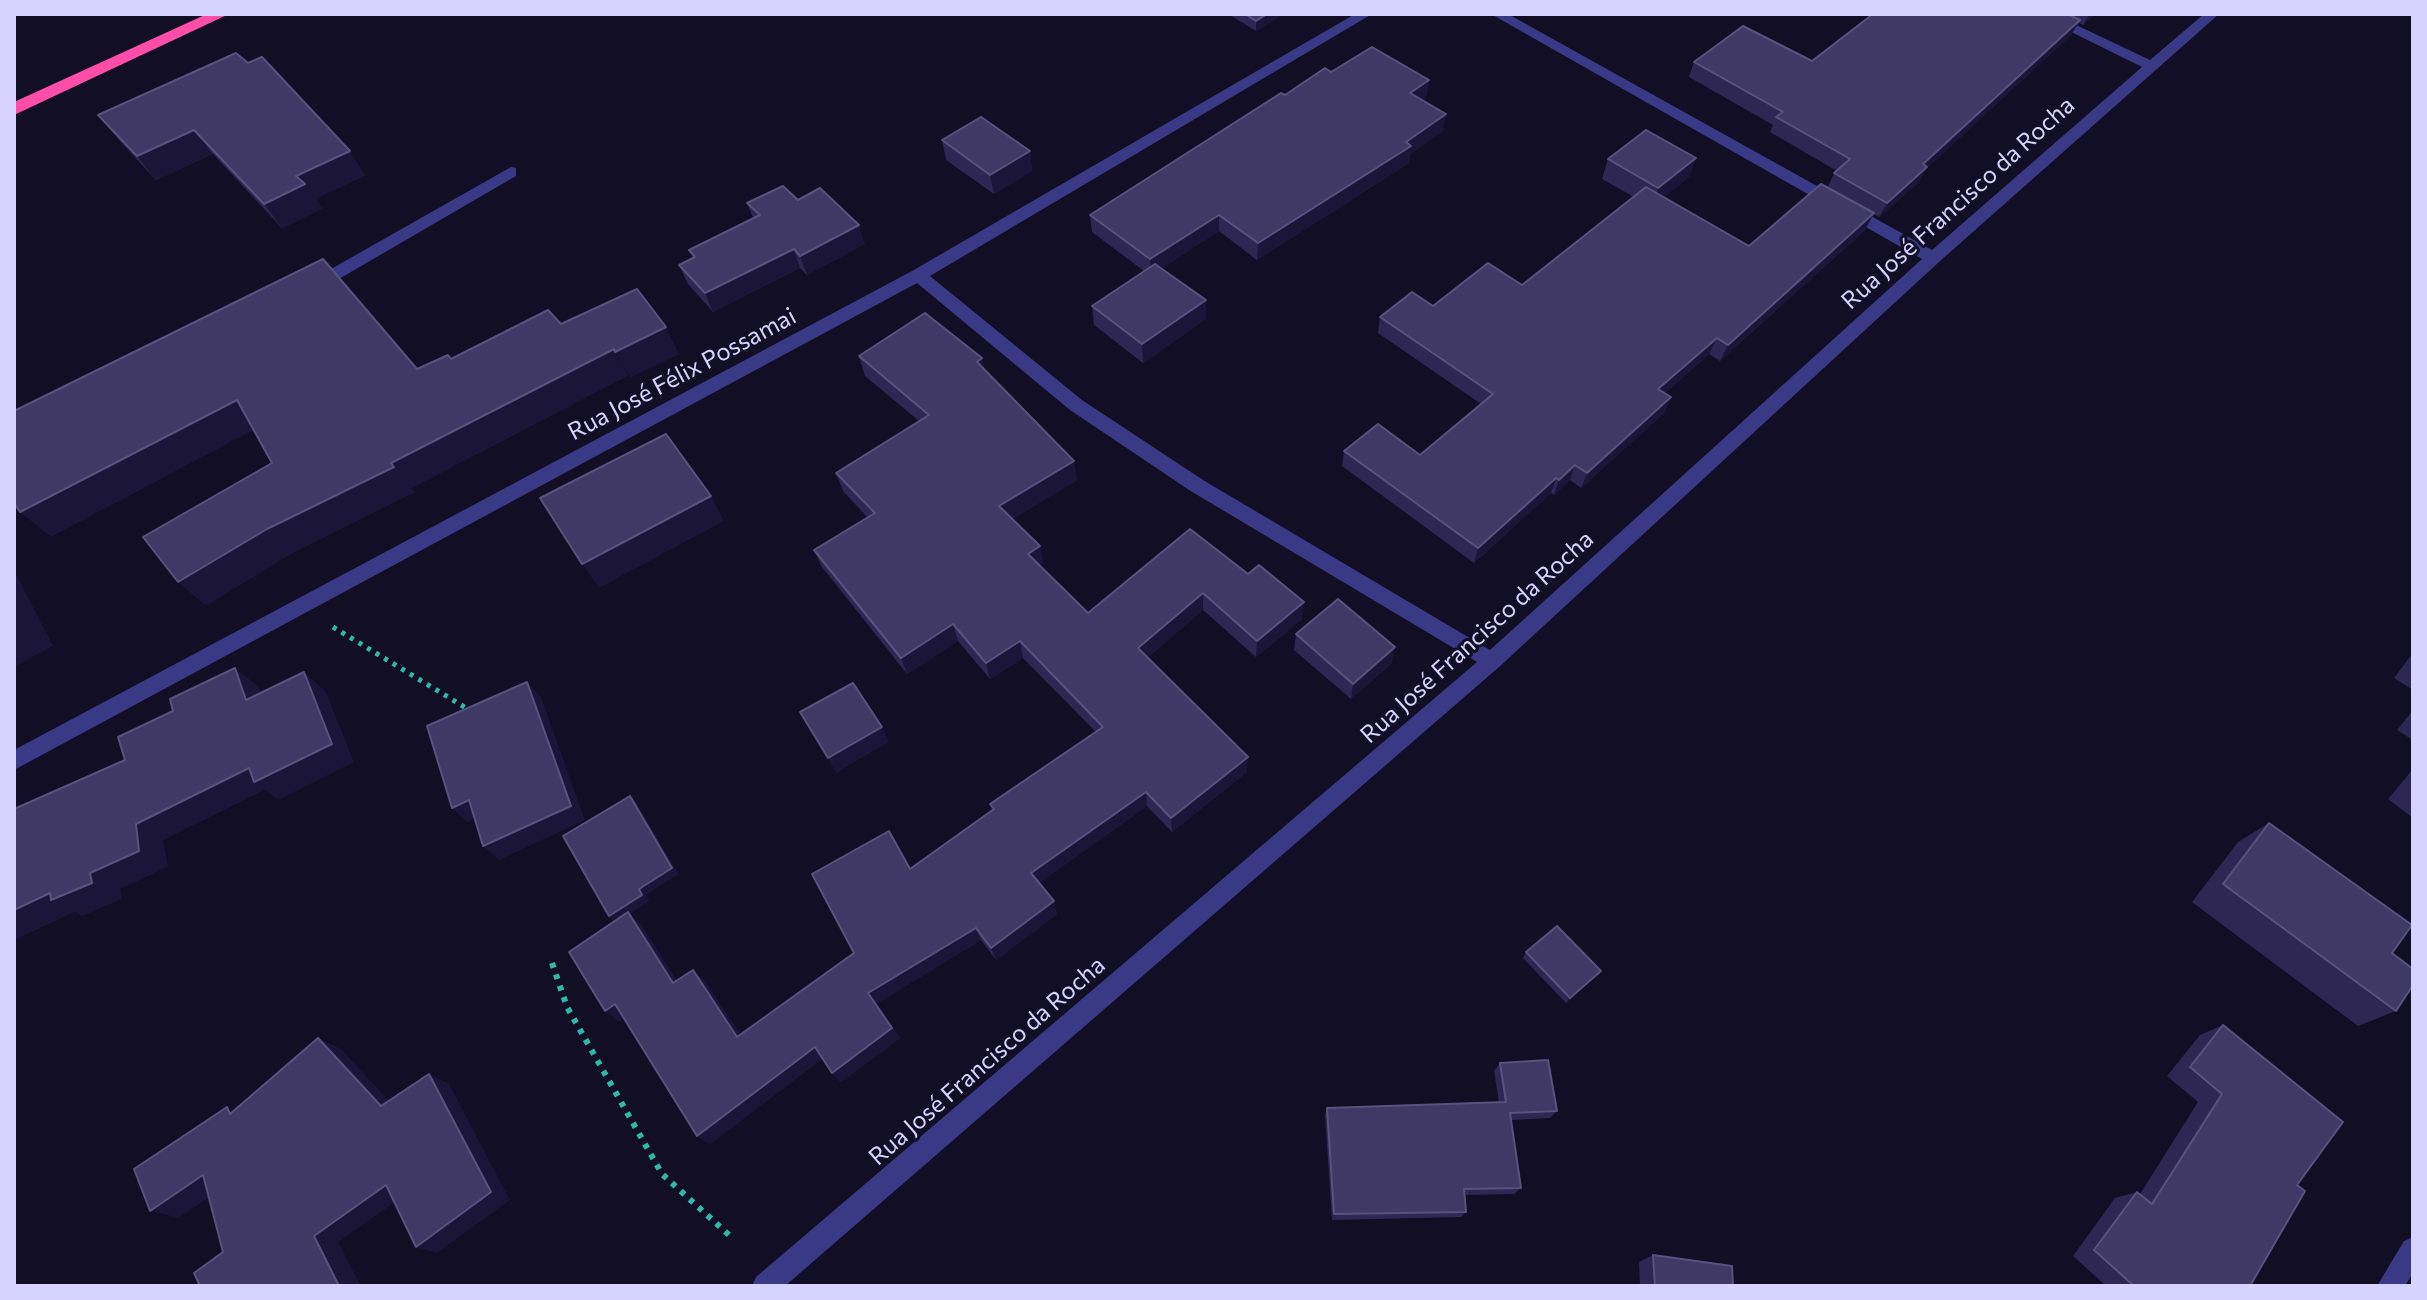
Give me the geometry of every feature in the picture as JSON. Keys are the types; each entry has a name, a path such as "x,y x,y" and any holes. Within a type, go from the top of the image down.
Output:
{"highway":[{"path":"14,109 221,14"}],"street":[{"name":"Rua José Félix Possamai","path":"14,761 918,275 1365,14"},
{"path":"1498,14 1933,258"},
{"path":"2042,14 2151,66"},
{"name":"Rua José Francisco da Rocha","path":"765,1286 1492,661 1933,258 2212,14"},
{"path":"293,299 511,172"},
{"path":"918,275 1076,405 1196,485 1492,661"},
{"path":"2390,1286 2413,1250"}],"path":[{"path":"322,621 471,711"},
{"path":"552,963 567,1007 662,1174 729,1235"}],"building":[{"path":"1245,14 1267,14 1256,21"},
{"path":"1873,14 2067,14 2080,20 1923,164 1927,167 1887,203 1834,173 1850,159 1776,117 1783,112 1694,62 1743,26 1812,61"},
{"path":"1372,47 1429,80 1410,93 1446,114 1406,142 1411,146 1258,243 1219,215 1150,259 1090,215 1281,93 1285,95 1325,68 1331,72"},
{"path":"236,53 248,63 262,57 350,151 296,176 305,184 264,204 194,130 137,156 98,115"},
{"path":"981,117 1030,151 990,175 942,140"},
{"path":"1646,130 1696,158 1658,188 1608,159"},
{"path":"1821,184 1874,213 1728,345 1717,338 1658,389 1671,397 1587,473 1575,465 1559,480 1556,478 1478,548 1344,451 1378,424 1420,455 1493,394 1380,317 1412,292 1433,306 1488,263 1522,285 1646,187 1749,246"},
{"path":"783,186 798,200 820,188 859,225 800,256 794,249 705,293 679,265 695,257 689,250 760,215 747,203"},
{"path":"323,259 417,369 448,355 451,359 548,310 561,324 637,289 666,327 615,352 614,349 391,463 394,467 267,529 178,582 143,537 272,463 237,400 20,512 14,503 14,411"},
{"path":"1155,264 1206,300 1142,344 1092,306"},
{"path":"925,313 982,358 977,362 1074,461 999,506 1040,546 1028,554 1088,613 1190,529 1248,574 1259,565 1304,602 1257,641 1203,593 1138,648 1248,757 1171,818 1146,792 1031,873 1054,901 991,948 976,928 868,993 892,1028 832,1073 815,1047 697,1136 615,1004 605,1011 569,952 628,912 673,983 693,970 737,1037 854,953 812,874 889,831 910,869 994,809 990,804 1103,727 1020,641 986,663 953,624 901,658 814,550 875,513 836,473 929,415 859,356"},
{"path":"666,434 711,496 582,564 540,498"},
{"path":"1338,599 1395,647 1353,684 1296,634"},
{"path":"235,668 246,700 304,672 332,744 254,782 249,768 136,824 139,851 90,873 92,883 51,900 50,893 14,910 14,809 125,760 118,737 173,711 170,699"},
{"path":"527,682 571,806 483,846 469,800 452,808 427,726"},
{"path":"853,683 882,727 828,758 800,712"},
{"path":"630,796 672,868 639,889 642,895 609,916 563,836"},
{"path":"2269,823 2412,925 2392,953 2413,969 2413,985 2396,1011 2223,884"},
{"path":"1557,926 1601,971 1570,998 1526,952"},
{"path":"2223,1025 2343,1122 2297,1185 2305,1191 2250,1286 2134,1286 2094,1250 2137,1192 2152,1204 2222,1094 2190,1067"},
{"path":"318,1038 381,1106 429,1074 491,1192 416,1247 386,1185 314,1236 339,1286 200,1286 194,1273 223,1252 203,1175 150,1211 134,1169 227,1107 230,1114"},
{"path":"1548,1060 1557,1111 1510,1113 1521,1188 1464,1189 1466,1212 1334,1214 1327,1108 1506,1102 1500,1063"},
{"path":"1653,1255 1732,1266 1733,1286 1655,1286"}]}
